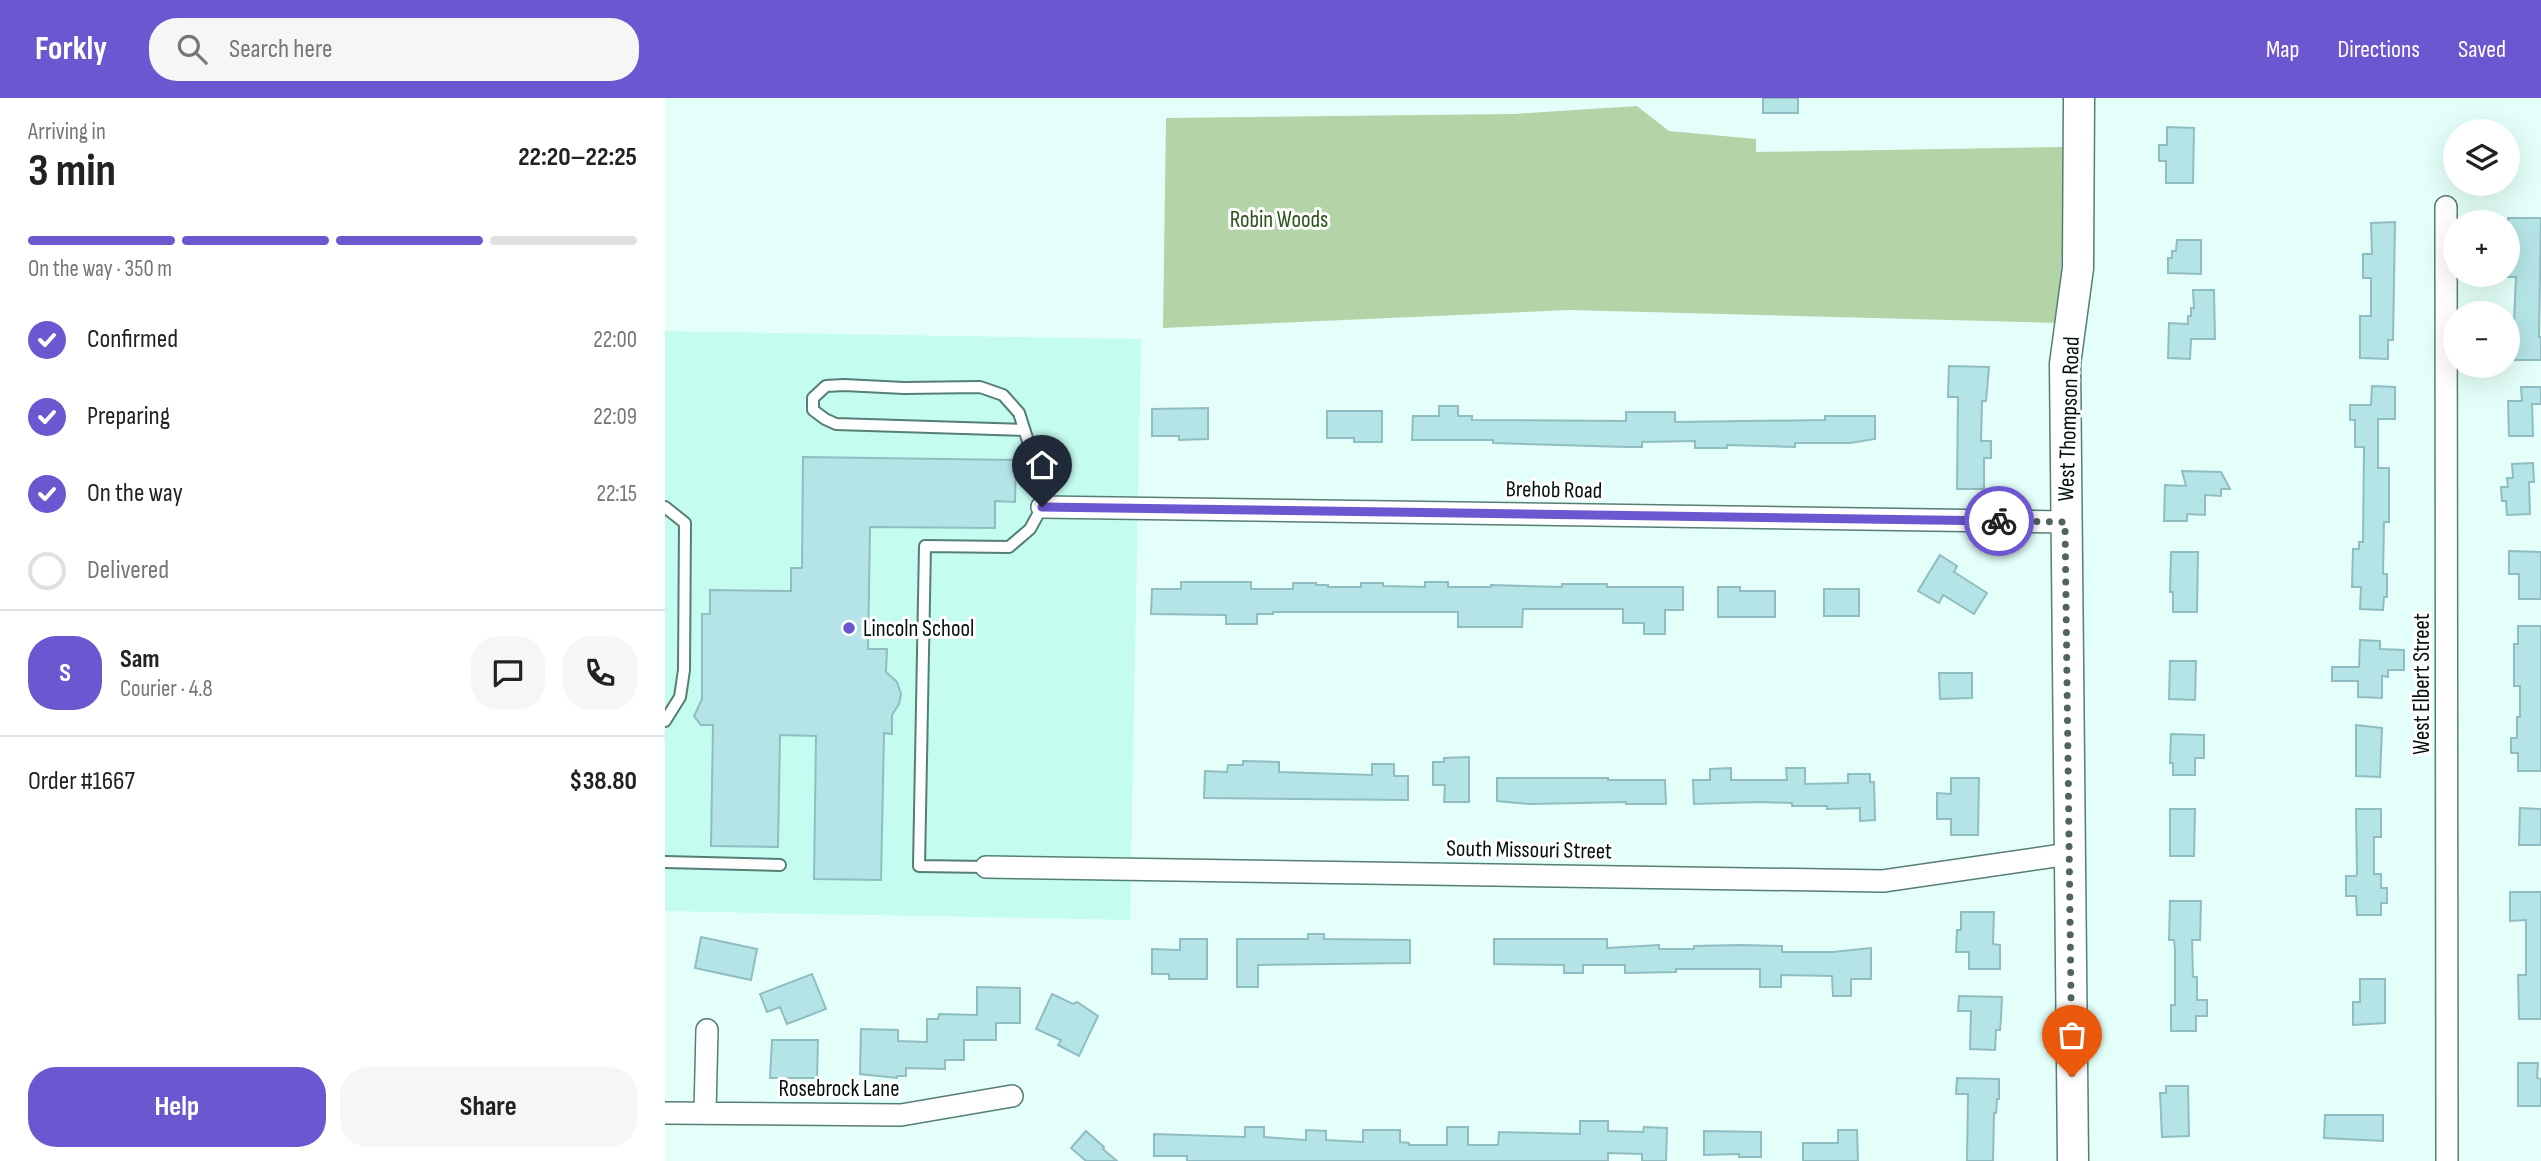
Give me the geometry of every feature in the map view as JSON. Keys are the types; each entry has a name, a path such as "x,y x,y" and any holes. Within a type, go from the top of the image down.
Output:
{"main road":[{"name":"West Thompson Road","path":"2073,1161 2065,364 2078,268 2078,98"}],"street":[{"name":"West Elbert Street","path":"2447,207 2448,1161"},
{"name":"Brehob Road","path":"1042,507 2065,522"},
{"name":"South Missouri Street","path":"986,867 1883,881 2069,854"},
{"path":"705,1113 707,1030"},
{"name":"Rosebrock Lane","path":"665,1112 901,1115 1012,1096"}],"lane":[{"path":"986,867 919,866 925,546 1009,547 1030,529 1042,507 1034,460 1019,413 1003,395 980,387 904,388 844,384 826,386 813,398 813,410 837,424 1024,430"},
{"path":"665,507 685,523 684,670 680,697 665,721"},
{"path":"665,862 780,865"}],"shaded area":[{"path":"665,331 1141,339 1130,920 665,911"}],"green space":[{"name":"Robin Woods","path":"1637,106 1669,131 1756,139 1756,152 2065,147 2060,323 1569,310 1163,328 1166,118 1514,114"}],"building":[{"path":"1763,98 1798,98 1798,113 1763,113"},
{"path":"2167,127 2194,128 2193,183 2166,183 2166,161 2159,161 2159,145 2167,145"},
{"path":"2520,218 2541,218 2541,360 2520,360 2520,301 2515,301 2516,287 2520,287"},
{"path":"2395,222 2393,340 2388,340 2388,359 2360,358 2360,316 2371,316 2371,278 2363,278 2363,254 2372,254 2371,223"},
{"path":"2177,240 2201,240 2201,274 2168,273 2168,258 2172,258 2172,251 2176,251"},
{"path":"2193,290 2214,290 2215,339 2191,339 2190,359 2168,358 2169,323 2188,324 2191,308 2194,308"},
{"path":"1949,366 1989,367 1986,401 1982,401 1981,441 1991,441 1991,458 1984,458 1984,489 1957,489 1958,397 1948,397"},
{"path":"2372,386 2395,387 2395,419 2378,419 2378,468 2389,468 2389,522 2384,522 2383,574 2387,574 2387,597 2384,597 2383,610 2360,609 2361,587 2352,587 2353,549 2359,549 2359,542 2363,542 2364,447 2355,447 2355,420 2350,420 2350,405 2371,405"},
{"path":"2521,387 2541,387 2541,404 2532,404 2533,436 2509,436 2508,401 2522,401"},
{"path":"1439,406 1458,406 1458,416 1472,416 1472,420 1626,421 1626,412 1675,412 1675,422 1825,420 1825,416 1875,416 1875,439 1850,443 1795,443 1795,447 1727,445 1727,448 1695,448 1695,441 1642,442 1642,447 1627,447 1493,443 1493,440 1412,440 1413,416 1439,416"},
{"path":"1208,408 1208,439 1179,440 1179,436 1152,436 1152,409"},
{"path":"1327,411 1382,411 1382,442 1327,438"},
{"path":"803,457 1016,460 1015,502 995,501 995,528 870,527 868,649 887,649 886,672 897,682 901,694 899,704 892,715 892,734 884,733 881,880 814,879 816,736 780,735 778,847 711,846 713,725 701,725 694,716 702,699 702,614 710,614 710,590 791,591 791,568 802,568"},
{"path":"2533,463 2534,482 2529,482 2530,514 2507,515 2501,487 2508,487 2507,478 2513,478 2512,464"},
{"path":"2182,471 2221,472 2230,489 2221,489 2221,496 2205,495 2205,515 2187,514 2187,521 2164,521 2165,485 2186,486"},
{"path":"2509,551 2541,552 2541,599 2519,599 2519,574 2509,574"},
{"path":"2171,552 2198,552 2197,612 2173,612 2173,592 2170,592"},
{"path":"1940,555 1957,566 1954,572 1987,593 1974,614 1943,595 1939,603 1918,591"},
{"path":"1181,582 1251,582 1251,589 1293,589 1293,583 1316,583 1328,587 1361,587 1361,583 1383,583 1383,586 1425,587 1425,582 1448,582 1448,587 1562,587 1562,584 1607,584 1607,587 1683,587 1683,610 1665,610 1665,634 1644,634 1644,623 1623,623 1623,609 1523,609 1522,627 1458,627 1458,612 1273,612 1257,614 1257,624 1226,624 1226,615 1151,614 1152,589 1181,589"},
{"path":"1718,587 1740,587 1740,591 1775,591 1775,617 1718,617"},
{"path":"1824,589 1859,589 1859,616 1824,616"},
{"path":"2518,626 2541,626 2541,771 2518,771 2518,753 2511,753 2511,738 2517,738 2517,717 2520,717 2520,686 2514,686 2514,644 2518,644"},
{"path":"2360,640 2380,641 2380,649 2404,650 2404,670 2388,670 2388,677 2382,676 2382,698 2358,697 2358,681 2332,681 2332,667 2359,667"},
{"path":"2170,661 2196,661 2195,700 2169,699"},
{"path":"1939,673 1972,673 1972,698 1940,699"},
{"path":"2356,725 2382,728 2380,777 2356,776"},
{"path":"2171,734 2204,735 2204,758 2195,758 2195,775 2173,775 2173,763 2170,763"},
{"path":"1469,757 1469,802 1444,802 1445,785 1433,785 1433,762 1444,762 1444,758"},
{"path":"1243,761 1279,762 1279,772 1372,775 1372,764 1394,764 1394,776 1408,776 1408,800 1204,798 1205,771 1227,772 1228,765 1243,765"},
{"path":"1731,768 1731,780 1787,780 1786,768 1805,768 1805,784 1848,783 1848,774 1870,774 1870,782 1874,782 1875,820 1860,821 1860,808 1827,809 1827,806 1759,802 1694,804 1693,780 1710,780 1710,769"},
{"path":"1497,778 1665,780 1666,804 1530,804 1497,801"},
{"path":"1951,778 1979,778 1978,835 1951,835 1951,819 1937,819 1937,793 1951,794"},
{"path":"2520,808 2541,809 2541,845 2519,845"},
{"path":"2170,809 2195,809 2194,856 2170,856"},
{"path":"2356,809 2381,809 2381,837 2374,837 2374,874 2381,874 2381,888 2387,888 2387,903 2381,903 2381,915 2357,915 2356,896 2346,896 2346,876 2357,874"},
{"path":"2510,892 2541,892 2541,1019 2519,1019 2518,975 2526,975 2526,920 2510,921"},
{"path":"2170,901 2201,901 2200,940 2192,940 2193,977 2197,977 2197,1000 2207,1000 2207,1016 2196,1016 2196,1031 2171,1031 2171,1005 2175,1005 2175,950 2174,940 2169,940"},
{"path":"1961,912 1994,912 1993,944 2000,945 2000,969 1969,969 1969,952 1956,952 1957,930 1961,930"},
{"path":"1308,934 1324,934 1324,939 1410,940 1410,963 1258,965 1258,987 1237,987 1237,939 1308,939"},
{"path":"701,937 757,949 751,980 695,968"},
{"path":"1180,939 1207,939 1207,979 1169,979 1169,974 1152,974 1152,949 1180,950"},
{"path":"1494,939 1607,939 1607,948 1659,945 1659,949 1694,949 1694,946 1740,945 1782,946 1782,952 1832,952 1871,948 1871,979 1851,979 1851,996 1833,996 1832,976 1781,975 1781,987 1760,987 1760,969 1676,969 1676,972 1625,973 1625,965 1583,965 1583,973 1564,973 1564,965 1494,964"},
{"path":"812,974 826,1009 787,1024 780,1007 767,1012 760,994"},
{"path":"2360,979 2385,979 2385,1023 2353,1025 2353,1002 2360,1002"},
{"path":"977,987 1020,988 1020,1023 996,1023 996,1040 964,1040 964,1060 945,1060 945,1069 906,1068 906,1076 897,1078 860,1074 861,1029 898,1030 898,1041 927,1042 927,1019 938,1019 939,1014 977,1015"},
{"path":"1052,994 1073,1004 1077,1002 1098,1016 1079,1056 1058,1045 1061,1040 1036,1029"},
{"path":"1959,996 2002,997 2000,1030 1996,1030 1995,1050 1970,1049 1971,1011 1958,1011"},
{"path":"772,1040 818,1040 817,1078 770,1078"},
{"path":"2518,1063 2538,1063 2541,1106 2518,1106"},
{"path":"1957,1078 1999,1079 1999,1099 1994,1113 1993,1161 1967,1161 1968,1094 1956,1094"},
{"path":"2166,1086 2188,1086 2189,1136 2162,1137 2160,1093 2166,1093"},
{"path":"2325,1115 2383,1115 2383,1141 2324,1138"},
{"path":"1580,1121 1608,1121 1608,1131 1643,1132 1644,1127 1667,1128 1666,1161 1642,1161 1642,1154 1608,1153 1608,1161 1187,1161 1187,1156 1154,1156 1154,1134 1245,1137 1245,1127 1264,1127 1264,1137 1306,1140 1306,1130 1326,1131 1326,1140 1363,1142 1363,1130 1400,1130 1400,1142 1409,1145 1447,1145 1447,1127 1468,1127 1468,1145 1498,1145 1499,1132 1580,1134"},
{"path":"1838,1130 1857,1130 1858,1161 1803,1161 1803,1143 1838,1143"},
{"path":"1086,1131 1117,1161 1086,1161 1071,1148"},
{"path":"1704,1131 1761,1132 1761,1157 1739,1157 1739,1154 1704,1155"}],"way so far":[{"path":"1999,521 2065,522 2072,1077"}],"place":[{"name":"Lincoln School","path":"849,628"}],"route":[{"path":"1042,507 1999,521"}]}
